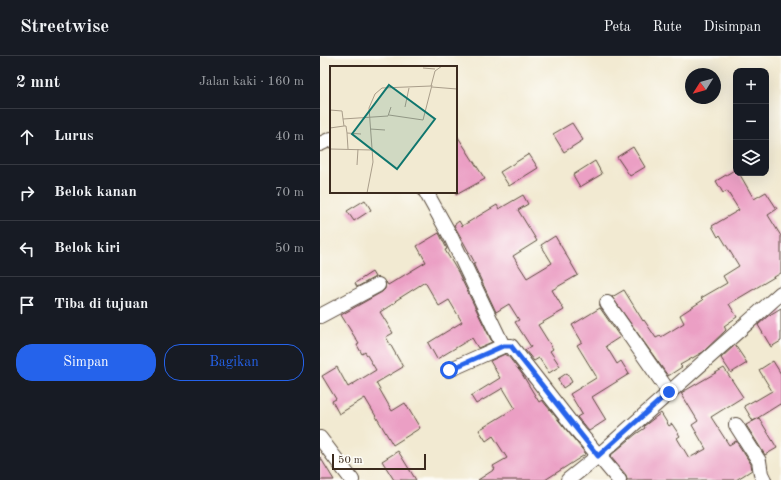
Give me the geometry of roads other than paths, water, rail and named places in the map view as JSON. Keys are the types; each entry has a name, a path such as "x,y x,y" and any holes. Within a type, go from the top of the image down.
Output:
{"street":[{"path":"320,144 330,139"},
{"path":"427,193 451,238 503,346"},
{"path":"320,316 378,286"},
{"path":"568,480 598,456 781,293"},
{"path":"608,303 669,392"},
{"path":"449,370 503,346 509,345 513,348 598,456 619,480"},
{"path":"736,425 759,461 760,472 764,480"},
{"path":"320,438 352,480"}]}
